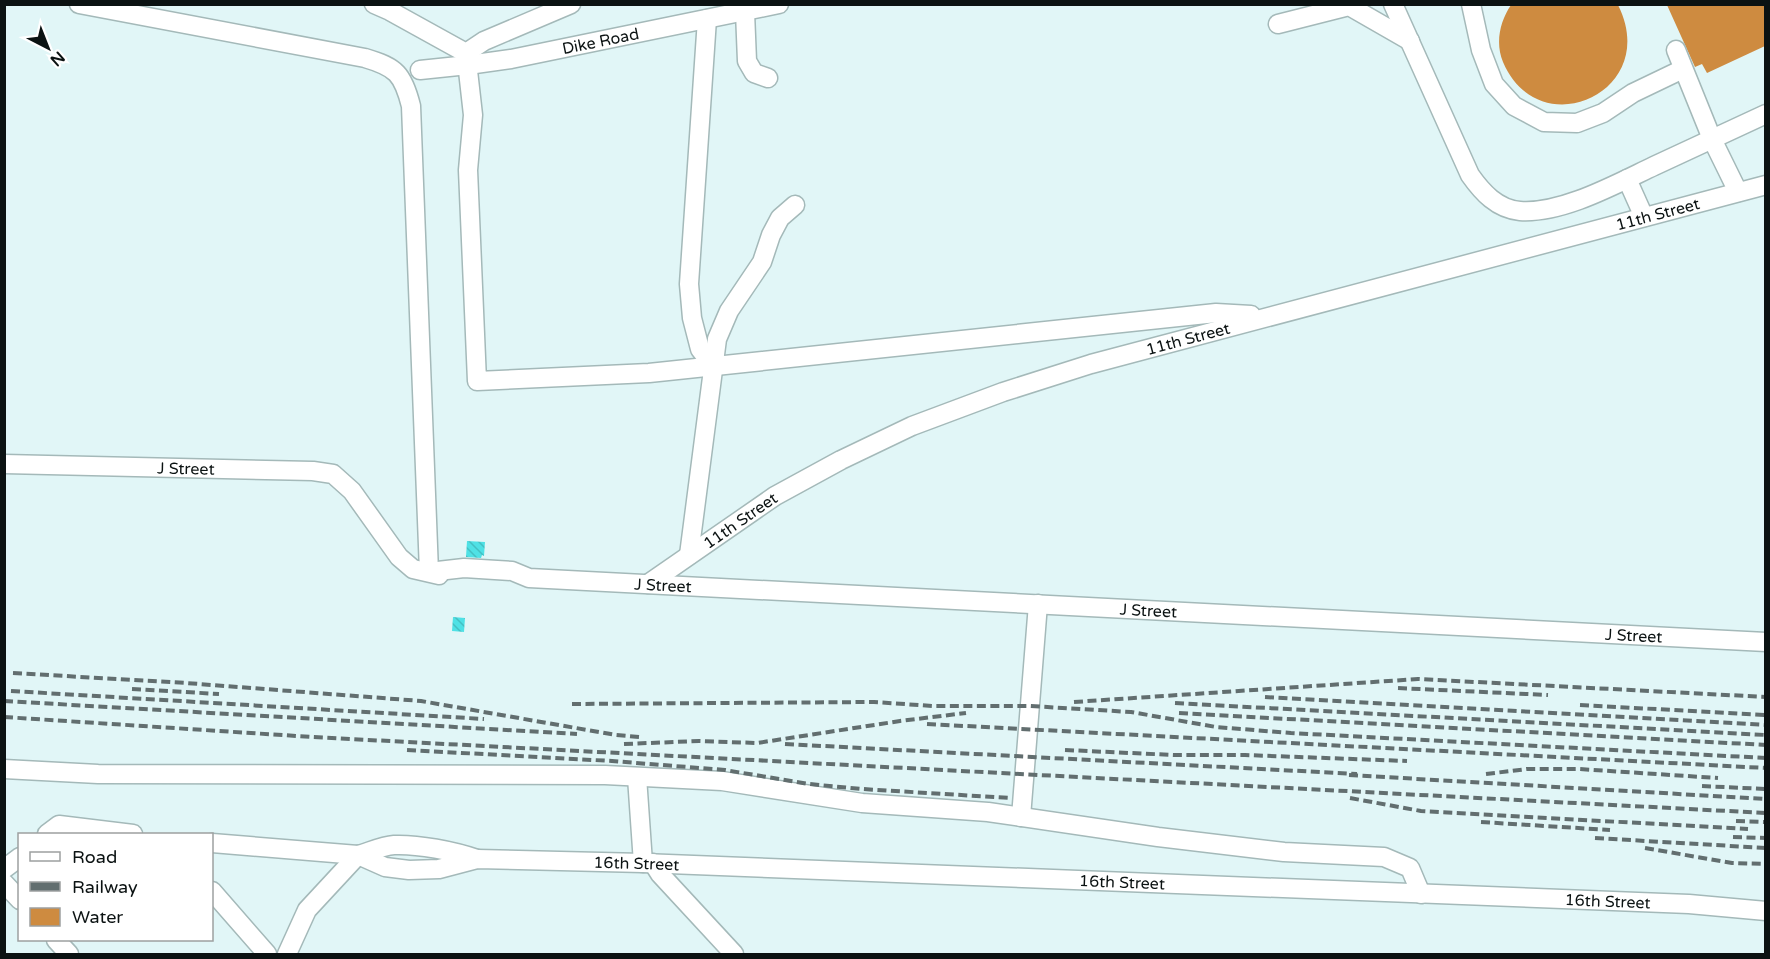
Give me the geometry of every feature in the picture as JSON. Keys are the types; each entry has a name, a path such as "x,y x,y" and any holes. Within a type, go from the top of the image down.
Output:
{"lane":[{"path":"79,4 365,58 384,63 399,74 407,89 411,106 429,572"},
{"path":"374,4 390,11 467,59"},
{"path":"571,4 484,41 467,59 472,115 468,170 477,381 649,373 1216,313 1268,316"},
{"name":"Dike Road","path":"420,69 467,59 553,50 779,4"},
{"path":"1394,4 1470,175 1481,191 1497,204 1519,211 1548,208 1576,200 1627,179 1766,114"},
{"path":"1472,4 1481,50 1494,84 1514,106 1544,122 1576,123 1603,113 1633,93 1683,69"},
{"path":"1278,24 1349,5 1410,41"},
{"path":"745,12 747,61 754,73 768,78"},
{"path":"707,19 689,284 692,318 700,349 713,366"},
{"path":"1676,50 1712,139 1738,192"},
{"path":"1627,179 1644,217"},
{"name":"11th Street","path":"648,584 775,496 841,460 912,426 1003,392 1091,364 1766,185"},
{"path":"689,555 717,339 729,311 762,262 771,235 780,218 795,205"},
{"name":"J Street","path":"4,464 312,471 333,474 352,491 399,557 413,569 429,572 464,568 504,570 529,578 1766,642"},
{"path":"1021,817 1038,604"},
{"path":"4,769 98,774 604,775 722,781 862,803 988,812 1158,837 1284,852 1384,857 1410,868 1421,894"},
{"path":"637,777 648,863 734,954"},
{"path":"53,830 113,833"},
{"name":"16th Street","path":"213,843 358,855 392,845 459,853 477,859 648,863 1689,904 1766,911"},
{"path":"287,954 307,910 358,855"},
{"path":"4,869 18,858"},
{"path":"4,883 18,898"},
{"path":"213,892 267,954"},
{"path":"58,941 69,954"}],"water":[{"path":"1511,5 1618,5 1627,36 1624,63 1610,84 1591,98 1567,104 1542,101 1520,88 1503,62 1499,47 1500,32"},
{"path":"1667,5 1765,5 1765,46 1707,73 1702,64 1695,67"}],"building":[{"path":"467,541 485,542 484,556 482,555 481,558 466,557"},
{"path":"453,617 465,618 464,632 452,631"}],"railway":[{"path":"13,673 186,683 421,701 639,737"},
{"path":"1074,702 1418,679 1766,697"},
{"path":"1398,688 1548,695"},
{"path":"132,689 219,694"},
{"path":"11,691 484,719"},
{"path":"1265,697 1766,725"},
{"path":"4,701 577,734"},
{"path":"572,704 874,702 933,706 1030,706 1131,712 1216,727 1291,733 1766,758"},
{"path":"1175,703 1766,735"},
{"path":"1580,705 1766,715"},
{"path":"624,744 699,741 757,743 966,713"},
{"path":"1179,713 1766,745"},
{"path":"4,717 312,737 1766,813"},
{"path":"927,724 1766,768"},
{"path":"785,744 1357,774"},
{"path":"407,750 612,761 725,770 809,784 862,789 1010,798"},
{"path":"1065,750 1407,761"},
{"path":"1486,774 1527,769 1579,769 1718,778"},
{"path":"1349,775 1766,799"},
{"path":"1702,786 1766,789"},
{"path":"1350,798 1421,811 1748,829"},
{"path":"1736,821 1766,822"},
{"path":"1481,822 1610,830"},
{"path":"1733,837 1766,838"},
{"path":"1595,838 1766,848"},
{"path":"1645,848 1732,863 1766,864"}]}
